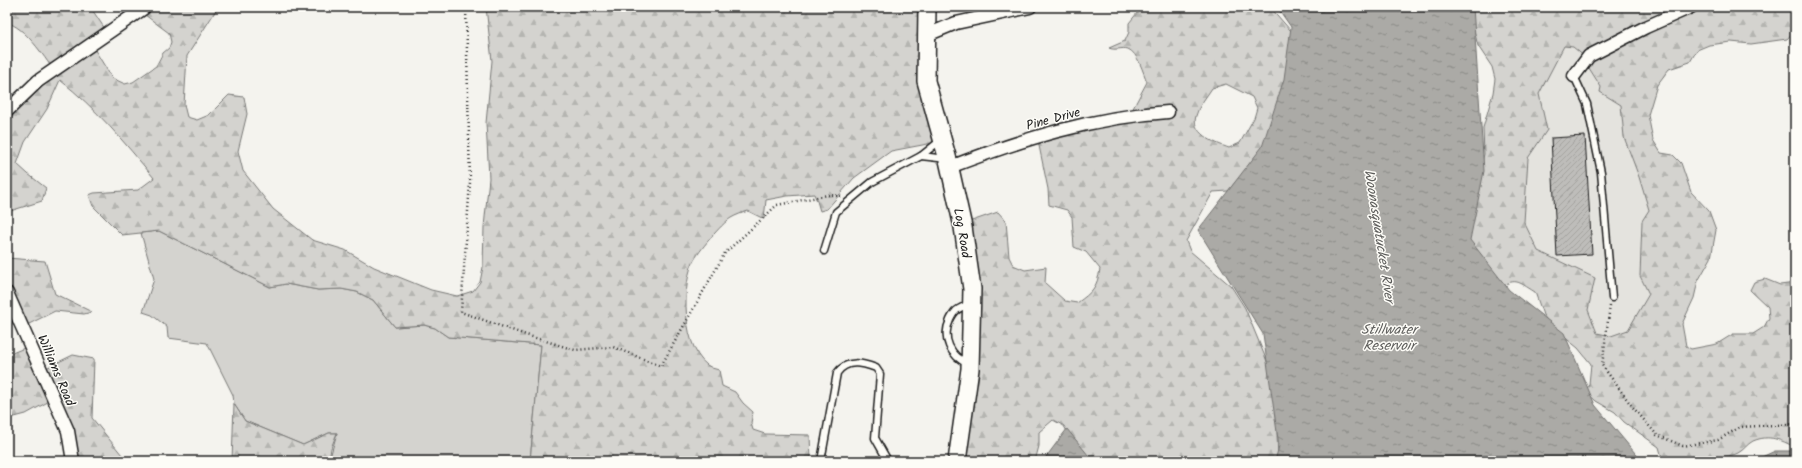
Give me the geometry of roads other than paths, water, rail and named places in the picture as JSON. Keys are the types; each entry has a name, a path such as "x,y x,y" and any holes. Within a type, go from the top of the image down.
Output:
{"street":[{"name":"Log Road","path":"927,7 926,82 949,163 963,227 972,289 970,365 957,461"},
{"path":"927,35 956,22 1030,7"},
{"path":"1574,76 1589,56 1646,27 1691,7"},
{"path":"7,111 38,81 144,8"},
{"name":"Pine Drive","path":"949,163 1071,127 1141,114 1168,112"},
{"name":"Williams Road","path":"7,293 68,431 73,461"}],"lane":[{"path":"1574,76 1587,104 1601,172 1612,298"},
{"path":"824,251 836,212 872,182 921,156 942,139"},
{"path":"921,156 949,163"},
{"path":"970,365 959,360 950,350 946,338 948,324 955,311 972,302"},
{"path":"821,461 837,373 842,367 849,363 864,363 876,368 880,374 875,438 888,461"}],"water":[{"name":"Stillwater Reservoir","path":"1277,7 1473,7 1484,171 1470,240 1509,290 1564,333 1595,405 1640,459 1647,461 1275,461 1279,446 1263,334 1198,230 1262,147 1284,79 1291,27"},
{"path":"1067,429 1093,461 1043,461"},
{"path":"1775,451 1795,451 1795,461 1753,461"}],"water label":[{"name":"Woonasquatucket River","path":"1380,236"}]}
